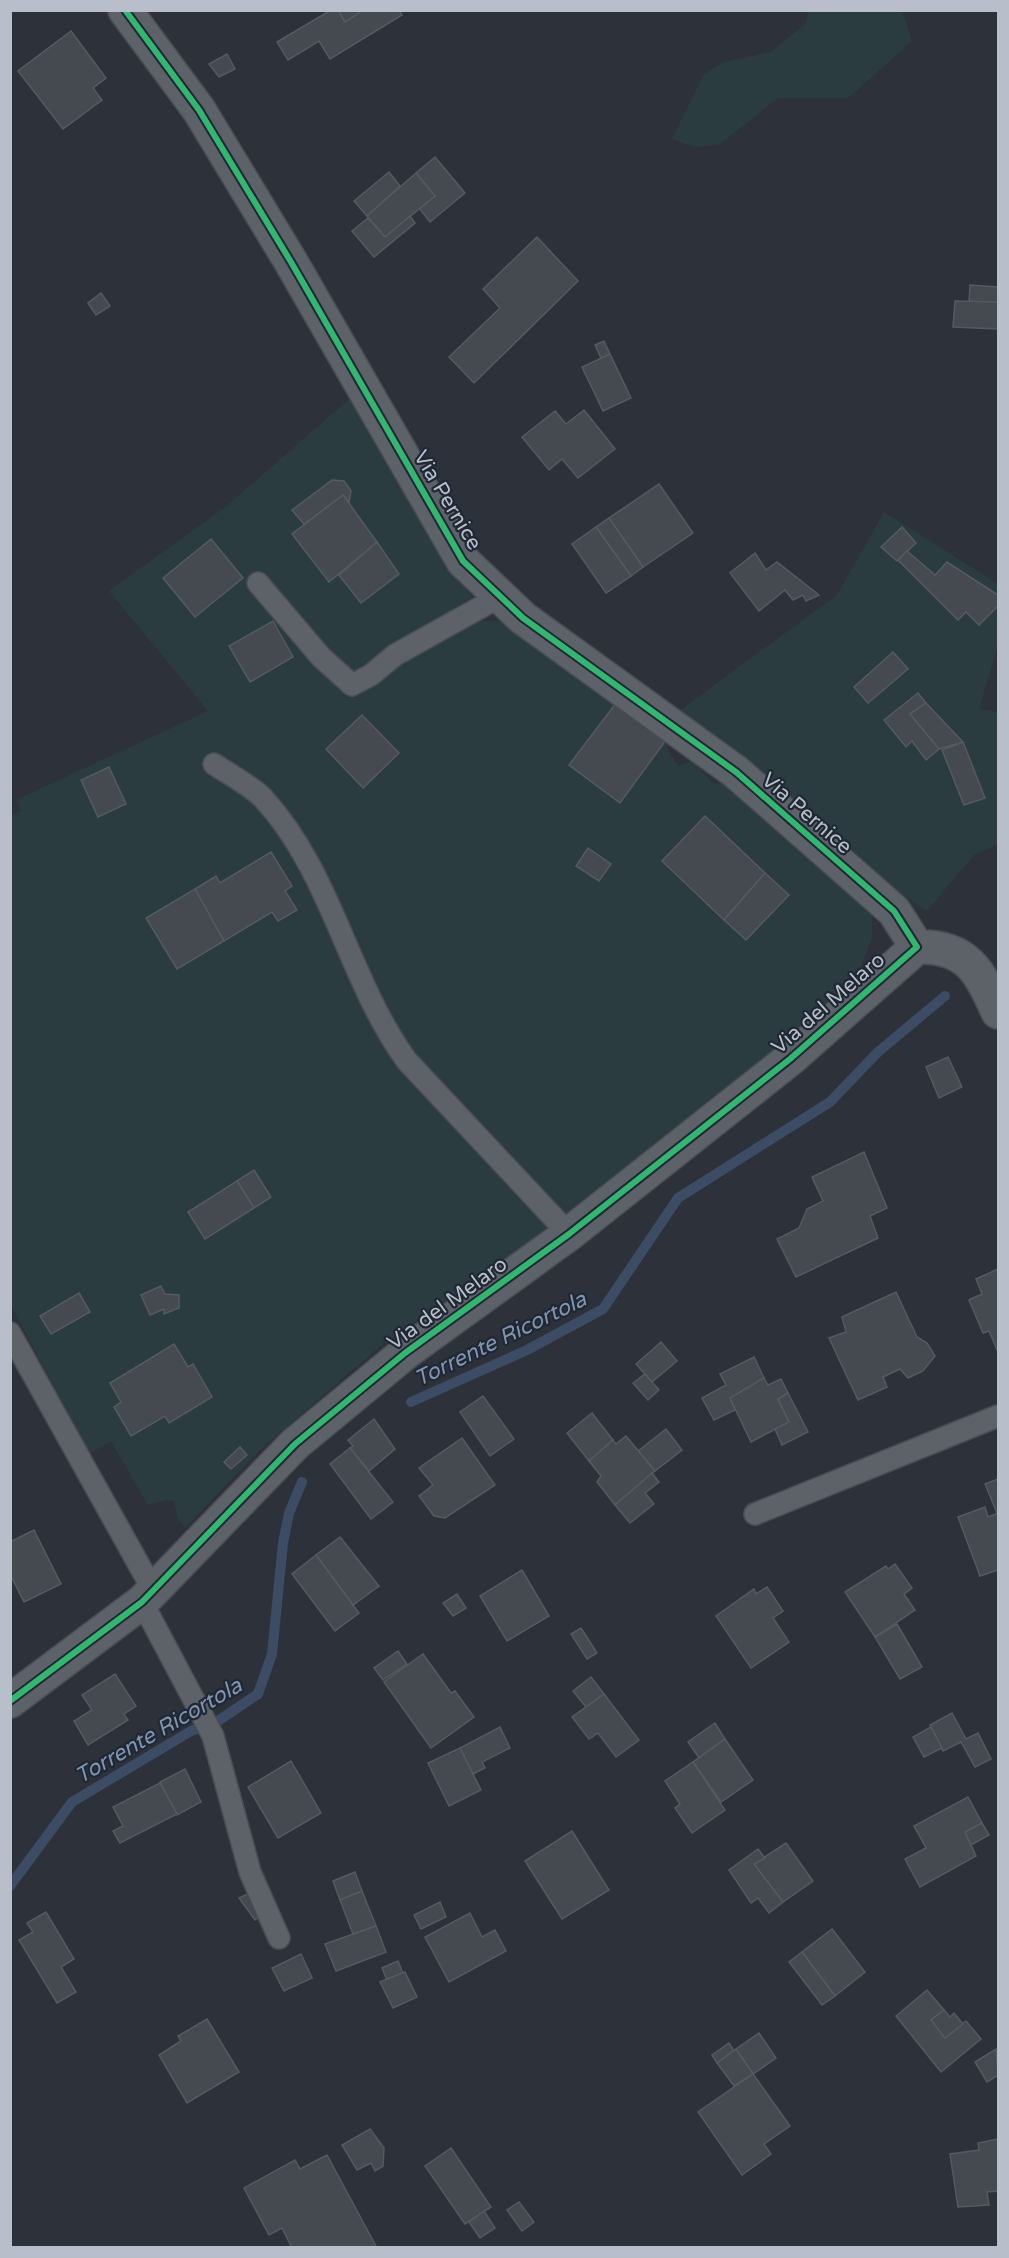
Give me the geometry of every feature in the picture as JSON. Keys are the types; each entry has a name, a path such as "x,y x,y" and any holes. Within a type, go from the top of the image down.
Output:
{"street":[{"name":"Via Pernice","path":"125,10 200,110 291,262 463,561 523,618 736,772 894,911 928,946"},
{"path":"928,946 964,957 984,981 999,1012"},
{"name":"Via del Melaro","path":"10,1701 148,1596 296,1444 405,1353 569,1234 928,946"}],"lane":[{"path":"258,583 321,657 352,685 371,675 395,655 499,597"},
{"path":"214,764 261,796 291,832 327,903 386,1032 407,1061 569,1234"},
{"path":"10,1333 148,1596 195,1703 213,1736 249,1872 279,1938"},
{"path":"755,1514 999,1416"}],"shaded area":[{"path":"809,11 902,11 912,41 848,98 778,98 720,144 695,147 672,139 704,74 724,62 771,52 806,23"},
{"path":"354,395 472,597 458,606 467,624 491,620 509,623 616,703 570,766 620,803 666,740 670,755 679,766 692,761 714,784 727,781 872,915 872,938 860,969 823,1011 567,1216 379,1347 258,1452 185,1528 178,1519 174,1501 167,1500 148,1505 111,1441 89,1454 11,1305 10,816 21,811 16,800 208,711 109,591 228,505"},
{"path":"884,512 998,584 998,645 979,709 998,712 998,844 974,855 927,911 897,891 783,791 675,714 837,595"}],"building":[{"path":"331,10 338,10 345,22 363,10 399,10 402,15 330,59 319,41 288,60 277,42"},
{"path":"338,10 363,10 345,22"},
{"path":"71,31 106,78 93,88 102,100 63,129 18,71"},
{"path":"227,54 235,69 219,77 209,64"},
{"path":"435,157 465,193 430,222 419,208 435,196 416,173"},
{"path":"389,172 400,186 367,216 354,201"},
{"path":"416,173 435,196 385,237 367,216"},
{"path":"410,216 415,223 374,257 352,231 368,218 385,237"},
{"path":"537,237 578,281 474,383 449,357 500,308 483,289"},
{"path":"970,285 998,287 998,302 969,302"},
{"path":"101,293 110,306 96,315 88,303"},
{"path":"955,301 998,302 998,329 953,327"},
{"path":"604,341 610,354 601,358 595,345"},
{"path":"610,354 631,398 603,411 582,367"},
{"path":"584,410 615,449 578,478 562,459 549,470 522,437 555,411 566,424"},
{"path":"332,480 344,481 351,491 349,502 343,495 304,524 292,510"},
{"path":"659,484 693,533 643,567 609,518"},
{"path":"343,495 377,542 329,582 292,534"},
{"path":"609,518 643,567 631,576 596,527"},
{"path":"596,527 631,576 606,593 572,544"},
{"path":"902,527 916,543 897,561 881,547"},
{"path":"211,539 243,578 195,617 163,578"},
{"path":"377,542 399,574 361,603 339,575"},
{"path":"907,551 935,575 947,562 998,595 998,606 979,625 966,612 958,620 898,560"},
{"path":"755,553 766,570 777,562 819,595 806,601 803,595 793,600 785,590 759,611 730,573"},
{"path":"273,621 293,657 250,682 229,646"},
{"path":"893,652 908,669 868,703 854,687"},
{"path":"918,693 926,703 910,714 939,749 926,760 912,741 906,747 884,720"},
{"path":"616,703 666,740 620,803 569,765"},
{"path":"926,703 963,742 939,749 910,714"},
{"path":"362,715 399,753 363,788 326,749"},
{"path":"963,742 985,798 964,805 942,750"},
{"path":"109,767 126,804 98,817 81,780"},
{"path":"705,816 765,873 724,920 662,861"},
{"path":"588,848 611,864 599,881 576,866"},
{"path":"271,852 292,886 285,891 297,910 278,921 272,912 224,941 195,889 216,876 220,883"},
{"path":"765,873 789,895 746,940 724,920"},
{"path":"195,889 224,941 177,969 146,918"},
{"path":"948,1057 962,1087 939,1098 926,1067"},
{"path":"864,1152 887,1208 870,1216 878,1238 796,1277 777,1239 799,1228 807,1209 823,1201 812,1177"},
{"path":"254,1170 271,1197 254,1208 237,1181"},
{"path":"237,1181 254,1208 205,1239 188,1212"},
{"path":"998,1269 998,1352 989,1331 983,1333 969,1300 982,1294 976,1279"},
{"path":"161,1286 165,1294 179,1295 179,1308 164,1314 164,1309 150,1315 141,1295"},
{"path":"896,1292 917,1337 927,1343 935,1356 923,1371 908,1378 900,1369 883,1377 887,1387 858,1400 829,1338 846,1332 842,1317"},
{"path":"79,1293 90,1312 51,1334 40,1316"},
{"path":"661,1342 677,1361 652,1382 636,1364"},
{"path":"174,1344 188,1367 193,1364 212,1397 169,1423 165,1416 131,1436 114,1407 121,1402 110,1383"},
{"path":"754,1357 764,1378 730,1398 735,1410 714,1420 702,1398 726,1385 720,1374"},
{"path":"645,1374 659,1390 648,1400 633,1383"},
{"path":"764,1378 768,1385 781,1379 788,1393 778,1399 789,1422 751,1442 730,1398"},
{"path":"788,1393 808,1432 782,1445 775,1429 789,1422 778,1399"},
{"path":"483,1396 514,1439 490,1456 460,1412"},
{"path":"592,1413 613,1440 589,1461 567,1433"},
{"path":"374,1419 395,1449 369,1471 350,1448 353,1446 348,1440"},
{"path":"666,1429 682,1450 655,1471 638,1451"},
{"path":"626,1436 655,1471 615,1505 597,1482 601,1476 589,1461 613,1440 616,1444"},
{"path":"462,1438 495,1485 445,1518 434,1516 419,1496 433,1485 419,1468"},
{"path":"240,1447 247,1455 231,1469 224,1462"},
{"path":"350,1448 393,1502 371,1519 330,1464"},
{"path":"652,1473 659,1482 645,1493 654,1504 630,1523 615,1505"},
{"path":"998,1479 998,1513 997,1513 985,1484"},
{"path":"985,1507 988,1517 998,1513 998,1570 980,1576 958,1517"},
{"path":"34,1530 61,1584 24,1602 10,1574 10,1542"},
{"path":"340,1537 379,1586 353,1605 316,1555"},
{"path":"316,1555 359,1613 335,1631 292,1574"},
{"path":"895,1564 912,1588 904,1594 915,1610 875,1637 845,1592 886,1566 888,1569"},
{"path":"522,1570 549,1616 507,1641 480,1596"},
{"path":"767,1587 783,1611 773,1618 789,1642 751,1668 716,1616 754,1589 756,1594"},
{"path":"457,1594 466,1608 453,1616 443,1603"},
{"path":"897,1624 922,1667 900,1679 875,1637"},
{"path":"581,1628 597,1653 587,1659 571,1634"},
{"path":"398,1651 407,1664 383,1680 374,1668"},
{"path":"423,1654 451,1693 455,1691 474,1717 431,1748 384,1682"},
{"path":"115,1674 136,1706 124,1714 128,1720 88,1745 74,1721 92,1710 82,1695"},
{"path":"591,1677 604,1694 586,1707 573,1691"},
{"path":"604,1694 639,1740 616,1757 598,1733 589,1739 572,1717"},
{"path":"952,1713 966,1739 978,1733 991,1759 975,1767 961,1742 943,1751 930,1725"},
{"path":"715,1723 725,1739 699,1758 688,1742"},
{"path":"500,1727 510,1748 482,1762 485,1768 473,1774 460,1748"},
{"path":"931,1727 942,1748 924,1757 913,1737"},
{"path":"725,1739 753,1780 721,1802 693,1762"},
{"path":"460,1748 481,1790 449,1806 428,1763"},
{"path":"291,1761 321,1813 278,1838 248,1787"},
{"path":"693,1762 725,1810 692,1833 675,1808 680,1804 665,1781"},
{"path":"185,1769 201,1802 177,1815 160,1782"},
{"path":"160,1783 177,1814 120,1843 113,1831 123,1826 113,1807"},
{"path":"968,1797 982,1823 965,1832 976,1856 920,1887 905,1859 926,1848 914,1826"},
{"path":"982,1823 989,1835 971,1845 965,1832"},
{"path":"572,1831 609,1890 562,1919 525,1861"},
{"path":"786,1843 813,1881 783,1902 754,1864"},
{"path":"758,1849 765,1858 754,1864 783,1902 769,1913 758,1898 751,1903 729,1870"},
{"path":"355,1872 362,1891 340,1900 333,1881"},
{"path":"256,1890 270,1908 255,1920 239,1898"},
{"path":"362,1891 376,1926 353,1934 340,1900"},
{"path":"440,1902 446,1917 421,1929 414,1915"},
{"path":"46,1912 74,1959 61,1967 76,1992 57,2003 19,1940 33,1932 27,1923"},
{"path":"470,1913 482,1937 495,1930 506,1951 449,1982 425,1937"},
{"path":"376,1926 386,1952 336,1971 325,1944"},
{"path":"832,1929 865,1972 835,1996 802,1952"},
{"path":"802,1952 835,1996 822,2005 789,1962"},
{"path":"301,1954 312,1978 284,1991 272,1968"},
{"path":"398,1961 403,1973 387,1980 382,1968"},
{"path":"405,1972 417,1997 393,2008 380,1982"},
{"path":"927,1990 944,2010 931,2020 945,2038 966,2021 981,2039 941,2072 896,2016"},
{"path":"944,2010 950,2017 954,2013 963,2024 945,2038 931,2020"},
{"path":"207,2019 239,2072 187,2103 159,2055 181,2041 178,2036"},
{"path":"759,2033 776,2058 753,2074 736,2049"},
{"path":"729,2043 734,2051 717,2063 712,2055"},
{"path":"736,2049 753,2074 734,2086 717,2063"},
{"path":"996,2049 998,2075 987,2082 975,2062"},
{"path":"753,2074 790,2126 764,2144 771,2154 742,2175 698,2112"},
{"path":"370,2129 384,2148 383,2166 375,2171 371,2163 357,2170 342,2145"},
{"path":"998,2139 998,2191 987,2192 989,2205 958,2207 950,2154 979,2150 978,2143"},
{"path":"451,2148 491,2207 465,2224 425,2166"},
{"path":"327,2155 377,2248 292,2248 282,2228 269,2235 244,2188 295,2160 300,2169"},
{"path":"519,2202 534,2222 522,2231 507,2210"},
{"path":"484,2211 495,2228 480,2238 469,2222"}],"waterway":[{"name":"Torrente Ricortola","path":"411,1402 527,1350 603,1309 678,1198 830,1102 878,1052 945,996"},
{"name":"Torrente Ricortola","path":"10,1886 72,1802 191,1731 218,1721 258,1694 272,1654 283,1543 289,1513 302,1482"}],"cycle path":[{"path":"10,1701 142,1602 295,1444 405,1353 569,1234 790,1059 917,947 894,911 736,772 523,618 463,561 291,262 199,110 125,10"}]}
